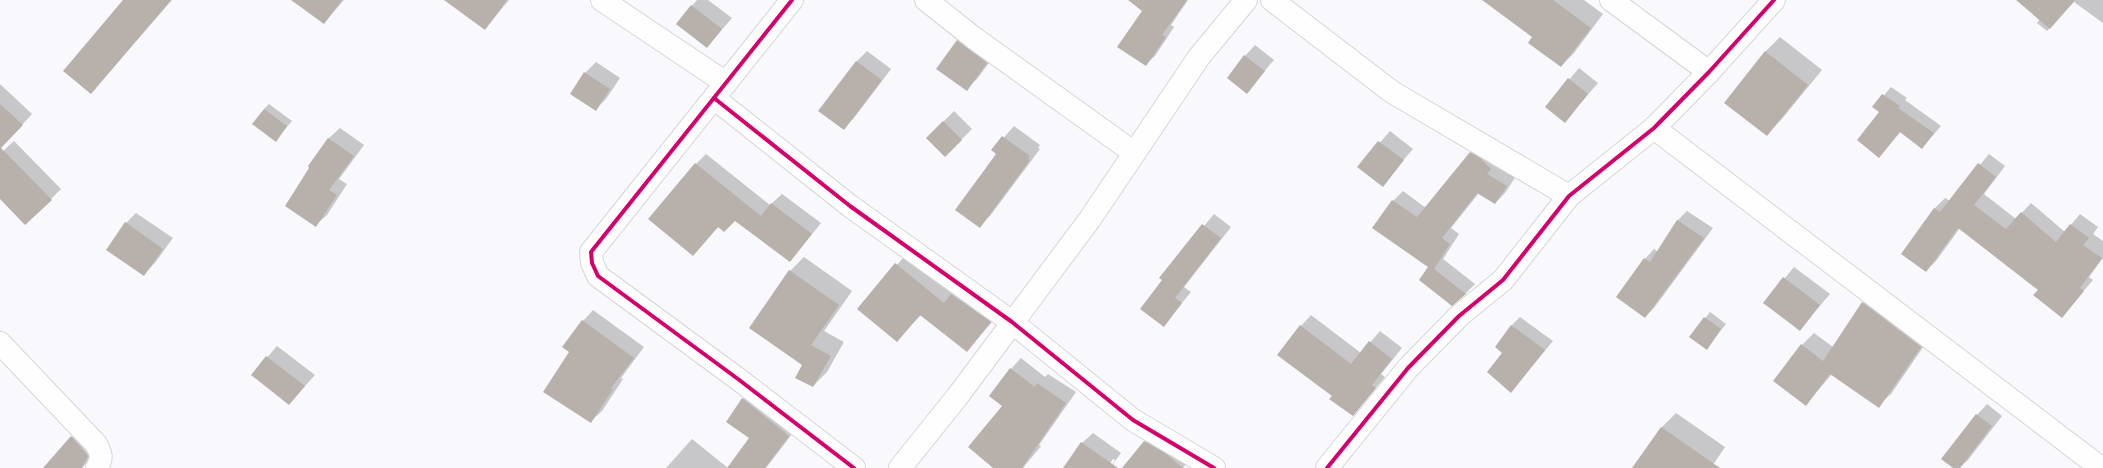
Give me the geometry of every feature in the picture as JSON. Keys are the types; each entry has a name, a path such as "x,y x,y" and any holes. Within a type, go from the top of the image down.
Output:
{"street":[{"path":"602,0 720,91 850,206 1012,322 1133,420 1214,468"},
{"path":"792,0 591,252 592,263 598,276 738,379 854,468"},
{"path":"926,0 974,38 1133,152"},
{"path":"900,468 958,397 1012,322 1090,219 1133,152 1199,56 1246,0"},
{"path":"1272,0 1392,92 1569,196"},
{"path":"1611,0 1709,72"},
{"path":"1327,468 1408,368 1459,316 1503,280 1569,196 1654,128 1709,72 1774,0"},
{"path":"1654,128 2101,468"},
{"path":"0,343 96,444 101,454 101,462 97,468"}],"building":[{"path":"123,0 171,0 91,94 63,71"},
{"path":"291,0 342,0 324,24"},
{"path":"444,0 507,0 485,30"},
{"path":"1128,0 1187,0 1162,35 1166,37 1146,66 1117,47 1142,11"},
{"path":"1482,0 1553,0 1591,28 1561,67 1528,43 1532,37"},
{"path":"2016,0 2075,0 2050,29"},
{"path":"691,5 722,29 707,48 676,24"},
{"path":"957,40 987,63 967,91 936,69"},
{"path":"1765,51 1808,85 1767,136 1724,103"},
{"path":"1244,55 1265,71 1247,94 1227,78"},
{"path":"856,61 882,80 844,130 818,111"},
{"path":"584,72 610,89 596,111 570,94"},
{"path":"1568,78 1588,94 1565,123 1545,107"},
{"path":"1882,94 1900,106 1898,108 1934,133 1922,149 1900,132 1879,158 1857,140 1879,112 1872,107"},
{"path":"0,104 23,125 1,148 52,200 25,225 0,199"},
{"path":"264,109 287,126 276,142 252,124"},
{"path":"943,121 962,140 945,157 926,138"},
{"path":"1002,136 1030,156 1028,158 1030,160 980,228 955,210 996,154 991,150"},
{"path":"328,138 354,156 329,190 337,195 316,227 285,206 309,168 308,166"},
{"path":"1378,141 1404,160 1383,187 1357,167"},
{"path":"1470,152 1480,158 1491,169 1487,174 1507,186 1495,204 1477,193 1442,238 1450,244 1434,269 1466,294 1452,306 1419,280 1428,267 1372,228 1392,200 1417,217"},
{"path":"695,163 761,216 771,203 812,234 790,262 735,221 724,232 718,227 693,256 648,219"},
{"path":"1978,163 1996,177 1974,205 2006,229 2021,212 2056,242 2070,224 2089,238 2083,245 2102,258 2080,288 2084,291 2062,318 2033,295 2038,290 1958,228 1926,272 1901,254 1934,208 1940,212"},
{"path":"1677,220 1704,238 1645,318 1616,297 1644,258 1650,262"},
{"path":"125,222 163,249 144,276 106,250"},
{"path":"1202,224 1221,238 1175,298 1182,303 1164,327 1140,309 1162,280 1159,278"},
{"path":"895,263 944,303 951,294 991,322 967,352 920,315 897,342 857,309"},
{"path":"789,270 839,305 811,345 831,356 813,387 795,378 802,365 749,328"},
{"path":"1783,277 1820,305 1800,331 1763,303"},
{"path":"1862,302 1921,347 1879,408 1830,374 1806,406 1773,381 1801,344 1823,361"},
{"path":"1704,317 1721,329 1707,350 1689,337"},
{"path":"582,320 634,358 611,388 613,389 591,423 543,392 569,352 562,347"},
{"path":"1300,325 1351,364 1369,341 1392,359 1372,385 1376,388 1353,416 1329,399 1332,396 1277,355"},
{"path":"1511,325 1545,350 1511,393 1487,372 1502,353 1495,347"},
{"path":"266,356 305,386 289,405 251,375"},
{"path":"1010,368 1035,387 1037,383 1066,403 1022,468 993,468 968,447 1002,406 989,396"},
{"path":"742,398 789,436 765,468 727,468 749,438 726,422"},
{"path":"1976,414 1992,426 1960,468 1953,468 1941,459"},
{"path":"1661,427 1720,468 1632,468"},
{"path":"71,436 88,456 82,468 43,468"},
{"path":"1144,441 1165,453 1183,468 1122,468"},
{"path":"1081,442 1118,468 1063,468"}],"cycle path":[{"path":"792,0 591,252 592,263 598,276 738,379 854,468"},
{"path":"1327,468 1408,368 1459,316 1503,280 1569,196 1654,128 1709,72 1774,0"},
{"path":"714,98 850,206 1012,322 1133,420 1214,468"}]}
